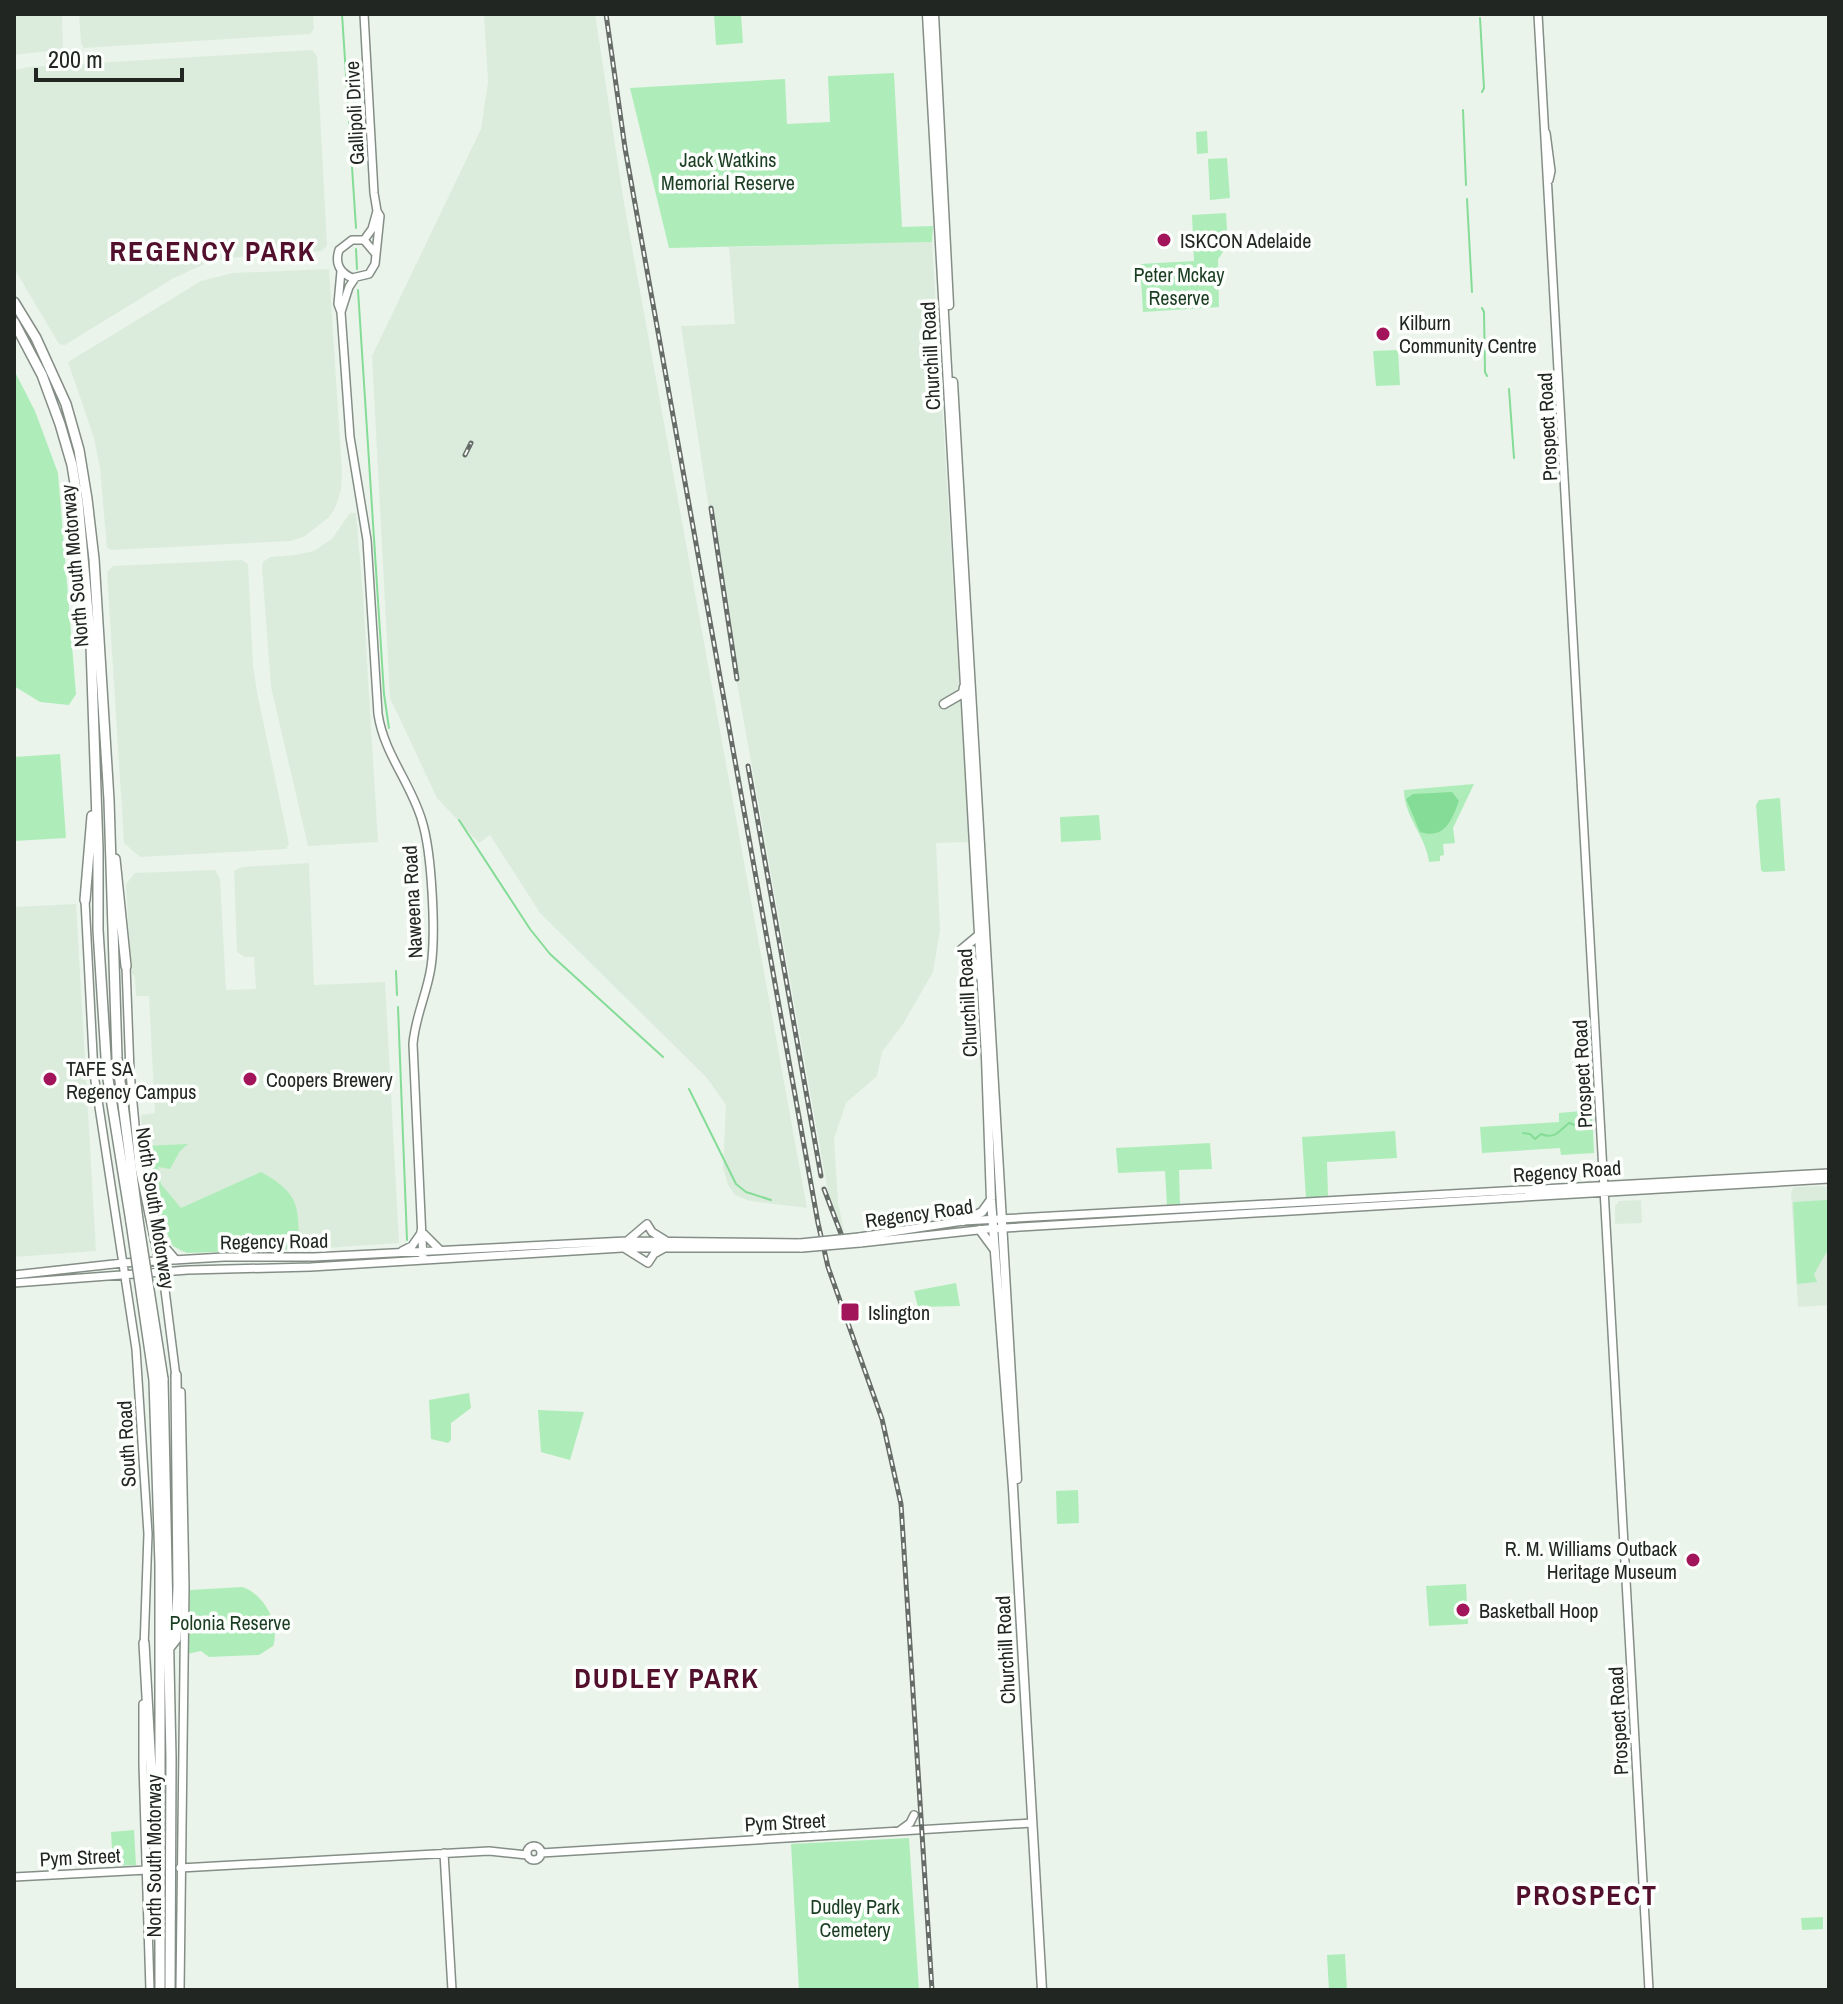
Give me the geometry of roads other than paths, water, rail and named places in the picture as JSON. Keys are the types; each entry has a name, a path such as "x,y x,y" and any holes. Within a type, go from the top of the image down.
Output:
{"highway":[{"name":"North South Motorway","path":"14,302 48,362 66,404 79,450 94,559 109,800 117,1058 134,1221"},
{"name":"North South Motorway","path":"14,322 42,375 72,465 85,560 91,646 98,930 107,1073 158,1380 169,1648 172,1829 170,1990"},
{"path":"85,900 95,783"},
{"path":"109,800 126,966"},
{"path":"169,1648 176,1639 178,1587 176,1375"},
{"name":"North South Motorway","path":"158,1380 160,1990"},
{"path":"144,1643 153,1804 159,1825"}],"main road":[{"name":"Gallipoli Drive","path":"364,14 377,211 372,229 364,240"},
{"name":"Churchill Road","path":"927,14 932,40 945,234 998,1224 1044,1990"},
{"name":"Churchill Road","path":"934,14 932,40 940,254 982,981 991,1200 998,1224 994,1250 1019,1566 1034,1825"},
{"name":"Prospect Road","path":"1538,14 1649,1990"},
{"name":"Gallipoli Drive","path":"375,253 380,227 377,211"},
{"path":"940,254 943,253 945,234"},
{"path":"352,240 364,240 375,253 373,270 364,277 355,278 341,271 337,259 342,245 352,240"},
{"name":"Naweena Road","path":"341,271 338,304 350,437 367,540 378,714 383,739 415,801 428,850 432,958 428,982 417,1013 413,1044 422,1256"},
{"name":"Naweena Road","path":"341,312 355,278"},
{"path":"944,704 963,693 965,687"},
{"name":"South Road","path":"85,900 94,1074 127,1291 133,1312 147,1521 143,1764 150,1990"},
{"path":"979,935 961,950 972,960 982,981"},
{"path":"126,966 130,1072 139,1167 162,1272 176,1375 181,1391 185,1541 180,1990"},
{"path":"139,1167 164,1246 176,1261"},
{"name":"Regency Road","path":"14,1283 188,1270 311,1267 422,1256 624,1244 801,1246 980,1230 998,1224 1829,1173"},
{"path":"1759,1176 1784,1182"},
{"name":"Regency Road","path":"859,1240 963,1221 998,1224 1587,1193 1604,1188 1626,1191 1829,1179"},
{"path":"1587,1193 1606,1210 1613,1198 1626,1191"},
{"path":"963,1221 982,1212 991,1200"},
{"path":"647,1224 667,1244 648,1263 624,1244 647,1224"},
{"path":"980,1230 994,1250"},
{"path":"400,1252 412,1246 421,1231 440,1250"},
{"path":"90,1267 97,1261 112,1260 121,1254 121,1243"},
{"name":"Regency Road","path":"14,1275 159,1260 301,1258 400,1252 422,1256 440,1250 470,1253"},
{"path":"301,1258 311,1267"},
{"path":"165,1290 169,1282 188,1270"},
{"path":"113,1277 127,1291"},
{"path":"897,1832 910,1823 914,1815"},
{"name":"Pym Street","path":"444,1853 506,1851 527,1855 534,1860 541,1853 1034,1825"},
{"path":"180,1868 444,1853 452,1990"},
{"name":"Pym Street","path":"14,1877 147,1870"}],"waterway":[{"path":"342,14 356,228"},
{"path":"1480,18 1482,92"},
{"path":"1463,110 1466,185"},
{"path":"1467,199 1472,292"},
{"path":"356,249 357,269"},
{"path":"358,290 384,694 389,728"},
{"path":"1482,308 1487,376"},
{"path":"1509,389 1514,458"},
{"path":"459,820 530,929 550,954 663,1057"},
{"path":"396,971 397,995"},
{"path":"398,1007 407,1240"},
{"path":"689,1089 736,1184 746,1192 771,1200"},
{"path":"1523,1133 1535,1139 1541,1134 1550,1136 1569,1123 1587,1129"}],"railway":[{"path":"606,14 625,148 818,1223 828,1267 882,1419 901,1504 932,1990"},
{"path":"465,455 471,443"},
{"path":"711,508 737,679"},
{"path":"748,766 821,1176"},
{"path":"824,1189 843,1239"}],"place":[{"name":"ISKCON Adelaide","path":"1164,240"},
{"name":"Kilburn Community Centre","path":"1383,334"},
{"name":"TAFE SA Regency Campus","path":"50,1079"},
{"name":"Coopers Brewery","path":"250,1079"},
{"name":"Islington","path":"850,1312"},
{"name":"R. M. Williams Outback Heritage Museum","path":"1693,1560"},
{"name":"Basketball Hoop","path":"1463,1610"}],"district":[{"name":"REGENCY PARK","path":"213,251"},
{"name":"DUDLEY PARK","path":"667,1678"},
{"name":"PROSPECT","path":"1587,1895"}],"park label":[{"name":"Jack Watkins Memorial Reserve","path":"728,170"},
{"name":"Peter Mckay Reserve","path":"1179,286"},
{"name":"Polonia Reserve","path":"230,1622"},
{"name":"Dudley Park Cemetery","path":"855,1918"}]}
